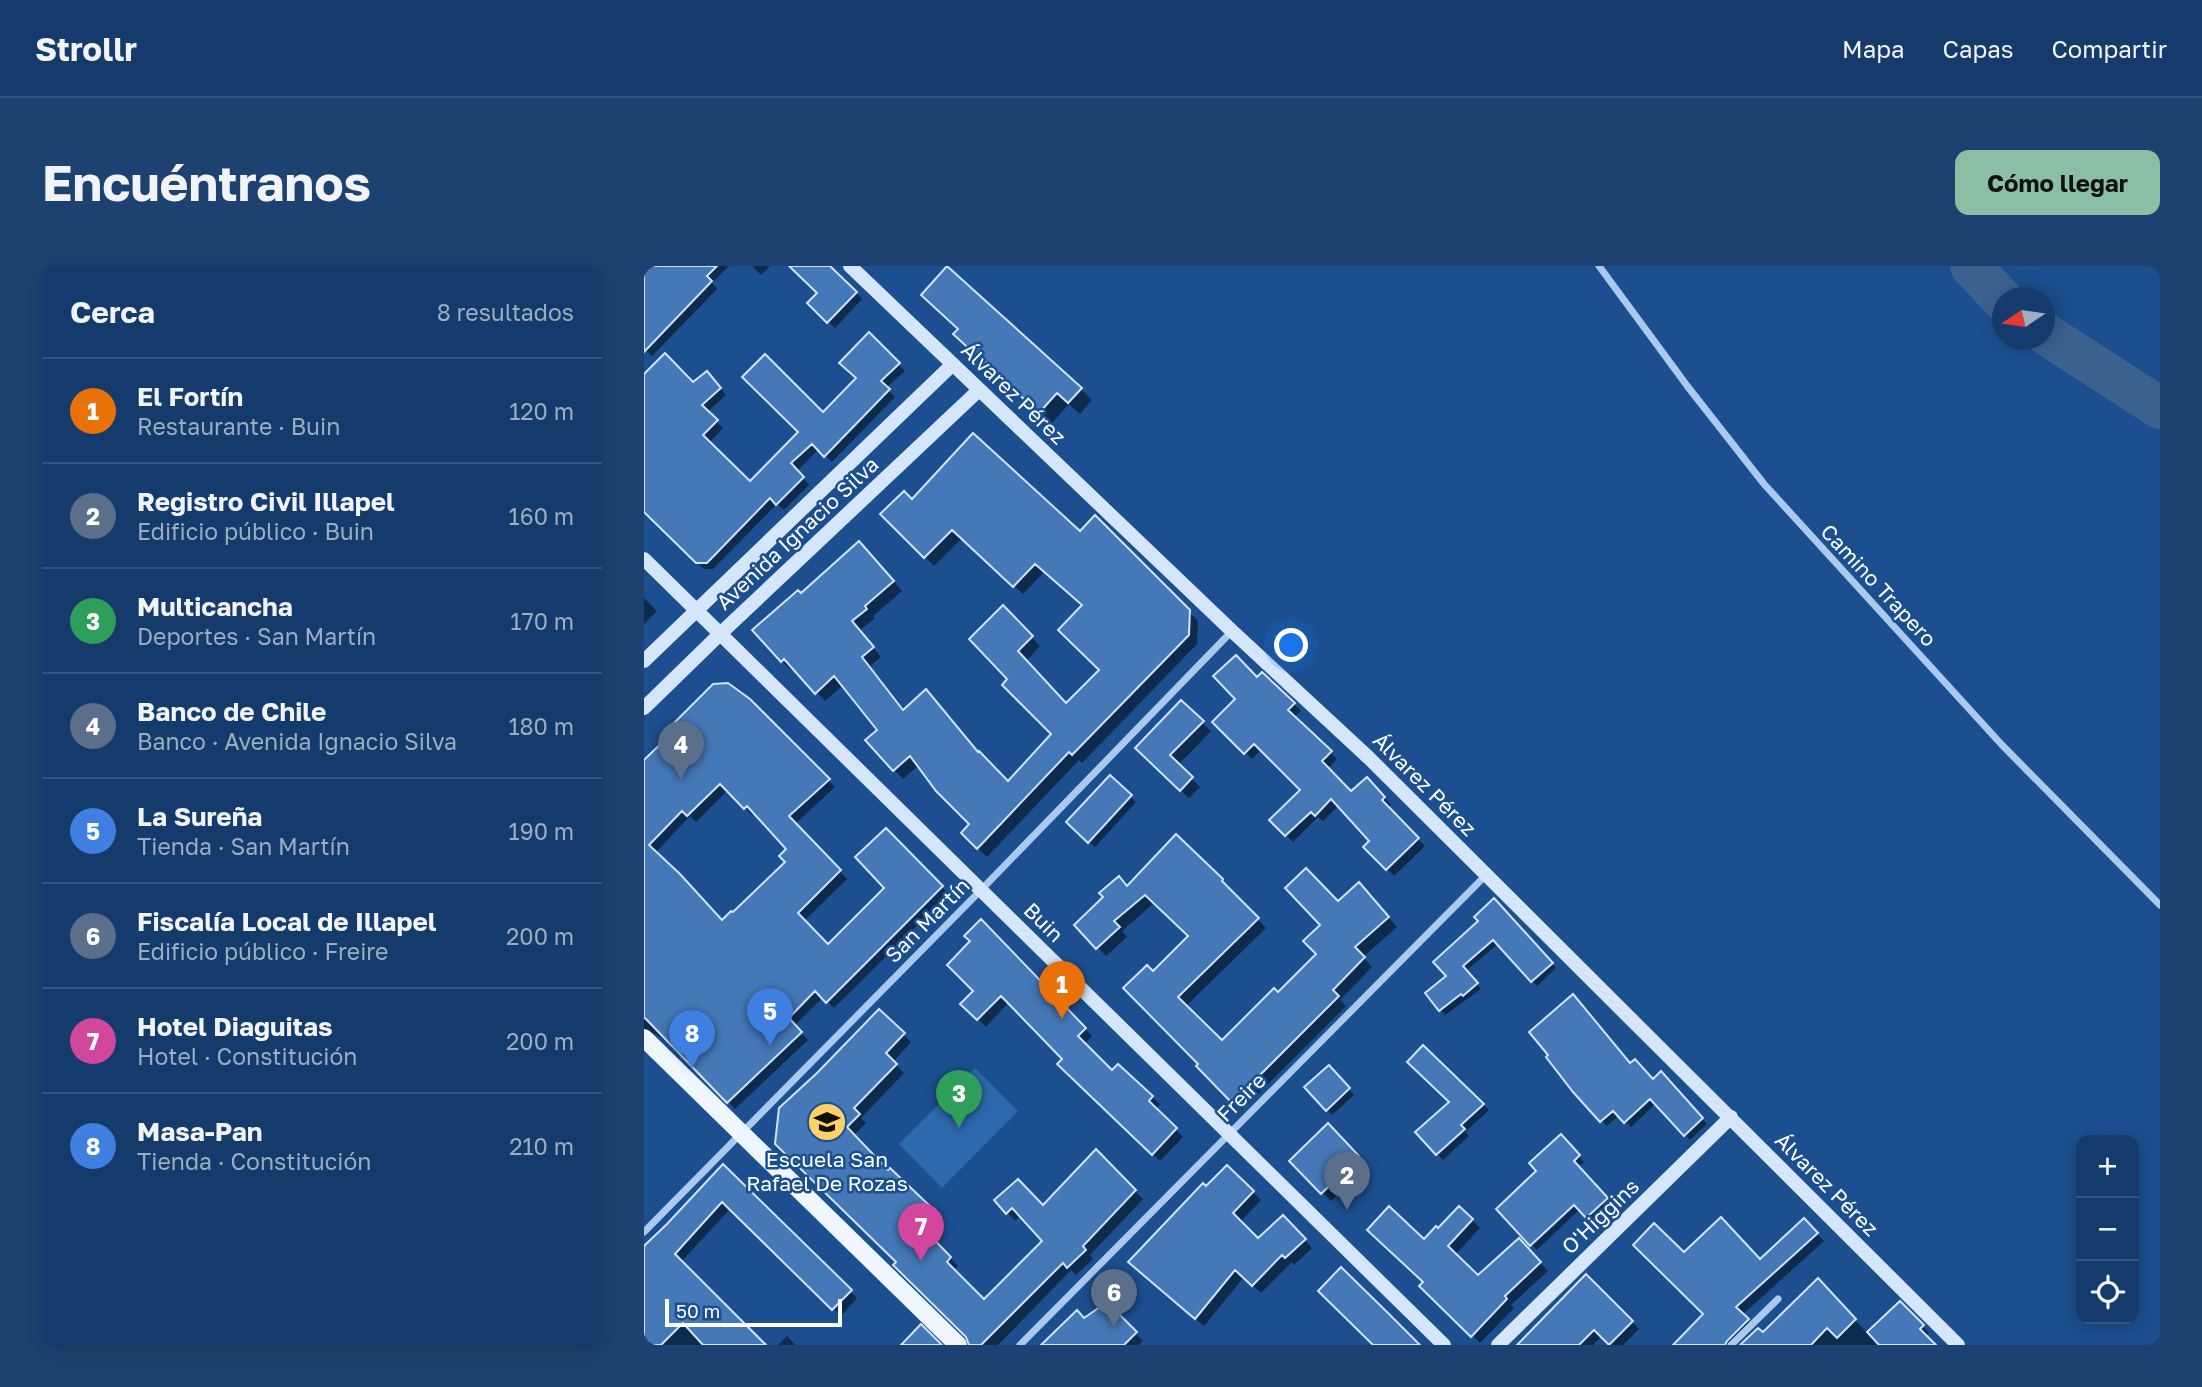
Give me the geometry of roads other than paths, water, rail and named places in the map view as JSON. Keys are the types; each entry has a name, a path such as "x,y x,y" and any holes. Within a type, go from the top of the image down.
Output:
{"main road":[{"name":"Álvarez Pérez","path":"850,266 1369,758 1958,1345"},
{"name":"Avenida Ignacio Silva","path":"644,661 953,365"},
{"name":"Avenida Ignacio Silva","path":"644,708 979,390"},
{"name":"Buin","path":"644,559 1444,1345"},
{"path":"644,1038 958,1345"},
{"name":"O'Higgins","path":"1498,1345 1731,1117"}],"street":[{"name":"Camino Trapero","path":"1599,266 1764,484 2002,745 2160,905"},
{"name":"San Martín","path":"644,1231 1232,631"},
{"name":"Freire","path":"1020,1345 1486,874"},
{"path":"1731,1345 1778,1299"}],"waterway":[{"path":"1971,266 1992,288"},
{"path":"2055,340 2160,408"}],"place":[{"name":"Banco de Chile","path":"681,779"},
{"name":"El Fortín","path":"1062,1019"},
{"name":"La Sureña","path":"770,1046"},
{"name":"Masa-Pan","path":"692,1068"},
{"name":"Escuela San Rafael De Rozas","path":"827,1122"},
{"name":"Multicancha","path":"959,1128"},
{"name":"Registro Civil Illapel","path":"1347,1210"},
{"name":"Hotel Diaguitas","path":"921,1261"},
{"name":"Fiscalía Local de Illapel","path":"1114,1327"}]}
